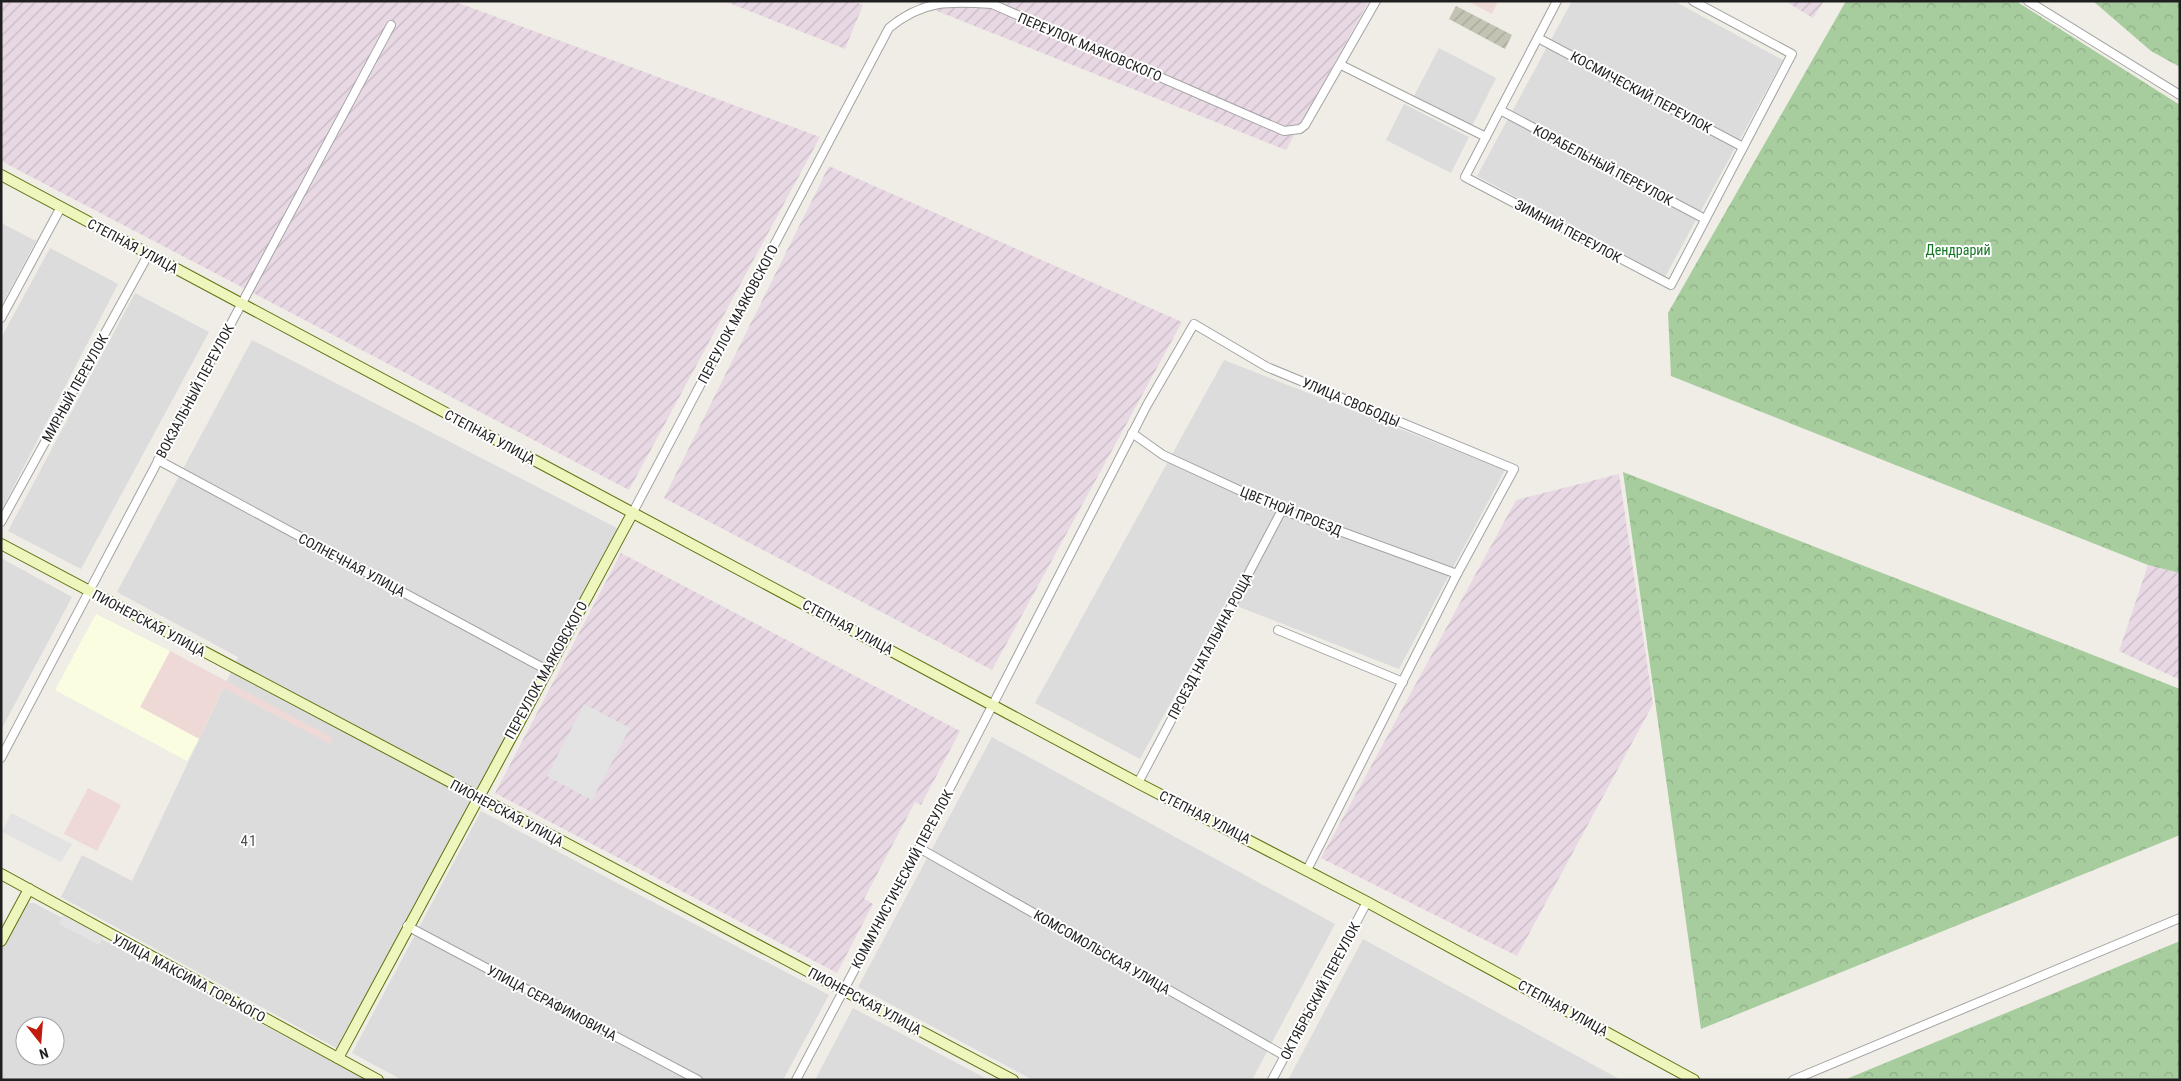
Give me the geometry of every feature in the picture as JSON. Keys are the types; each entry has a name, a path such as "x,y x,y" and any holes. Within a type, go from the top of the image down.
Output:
{"street":[{"name":"ПЕРЕУЛОК МАЯКОВСКОГО","path":"338,1058 407,926 633,512 889,28 904,15 921,6 940,2 992,4 1284,131 1300,129 1305,125 1376,1"},
{"path":"1341,65 1486,137 1557,1"},
{"path":"1693,1 1792,54 1706,219"},
{"path":"2028,1 2180,95"},
{"name":"ВОКЗАЛЬНЫЙ ПЕРЕУЛОК","path":"1,758 241,304 392,25"},
{"name":"КОСМИЧЕСКИЙ ПЕРЕУЛОК","path":"1538,38 1744,147"},
{"name":"КОРАБЕЛЬНЫЙ ПЕРЕУЛОК","path":"1500,110 1706,219"},
{"name":"ЗИМНИЙ ПЕРЕУЛОК","path":"1486,137 1465,177 1671,285 1706,219"},
{"name":"СТЕПНАЯ УЛИЦА","path":"1,175 1138,783 1368,902 1694,1080"},
{"path":"1,318 61,207"},
{"name":"МИРНЫЙ ПЕРЕУЛОК","path":"1,522 148,254"},
{"name":"КОММУНИСТИЧЕСКИЙ ПЕРЕУЛОК","path":"796,1080 919,848 1132,433 1174,355 1194,324"},
{"name":"УЛИЦА СВОБОДЫ","path":"1194,324 1267,367 1514,469 1457,574"},
{"name":"ЦВЕТНОЙ ПРОЕЗД","path":"1132,433 1163,455 1282,510 1457,574"},
{"name":"СОЛНЕЧНАЯ УЛИЦА","path":"158,460 547,670"},
{"name":"ПРОЕЗД НАТАЛЬИНА РОЩА","path":"1138,783 1282,510"},
{"name":"ПИОНЕРСКАЯ УЛИЦА","path":"1,544 1013,1080"},
{"path":"1307,870 1457,574"},
{"path":"1278,630 1403,682"},
{"name":"КОМСОМОЛЬСКАЯ УЛИЦА","path":"919,848 1285,1056"},
{"name":"УЛИЦА МАКСИМА ГОРЬКОГО","path":"2,875 378,1080"},
{"path":"1,941 29,889"},
{"name":"ОКТЯБРЬСКИЙ ПЕРЕУЛОК","path":"1272,1080 1368,902"},
{"path":"1793,1080 2180,918"},
{"name":"УЛИЦА СЕРАФИМОВИЧА","path":"407,926 698,1080"}],"shaded area":[{"path":"1,1 453,1 820,137 629,490 1,161"},
{"path":"724,1 853,1 863,5 845,49"},
{"path":"912,1 1369,1 1286,150"},
{"path":"1467,1 1498,1 1492,14"},
{"path":"1572,1 1674,1 1783,60 1665,277 1477,176"},
{"path":"1785,1 1824,1 1813,18"},
{"path":"1456,6 1512,35 1505,49 1449,19"},
{"path":"1439,48 1496,78 1472,126 1414,96"},
{"path":"1404,104 1469,137 1451,173 1386,140"},
{"path":"829,166 1182,322 992,670 664,498"},
{"path":"1,223 36,241 1,306"},
{"path":"50,248 118,284 1,511 1,338"},
{"path":"135,293 209,332 81,569 8,531"},
{"path":"252,340 619,529 338,1049 61,897 82,855 132,881 238,657 117,592"},
{"path":"1224,360 1505,470 1399,669 1226,602 1140,759 1035,703"},
{"path":"1619,474 1653,704 1517,956 1321,858 1516,500"},
{"path":"621,553 960,731 921,805 915,802 864,899 873,904 837,973 495,793"},
{"path":"1,558 72,597 1,730"},
{"path":"2148,565 2180,573 2180,680 2119,651"},
{"path":"96,614 170,651 140,707 199,739 187,761 55,690"},
{"path":"170,651 333,738 330,744 223,688 199,739 140,707"},
{"path":"584,704 630,728 592,800 547,776"},
{"path":"992,737 1335,924 1252,1080 1033,1080 858,987"},
{"path":"88,788 121,805 97,851 64,834"},
{"path":"481,811 829,995 783,1080 402,1080 352,1053"},
{"path":"11,813 72,844 61,862 2,832"},
{"path":"27,903 34,903 367,1080 1,1080 1,946 22,907"},
{"path":"63,915 104,936 99,945 59,924"},
{"path":"1363,939 1621,1080 1288,1080"},
{"path":"853,1008 989,1080 815,1080"}],"green space":[{"name":"Дендрарий","path":"1846,1 2016,1 2180,105 2180,573 2148,565 1671,376 1668,313"},
{"path":"2093,1 2180,1 2180,67 2151,51"},
{"path":"1623,472 2180,689 2180,835 1701,1029"},
{"path":"2180,941 2180,1080 1844,1080"}],"district":[{"name":"41","path":"249,841"}]}
